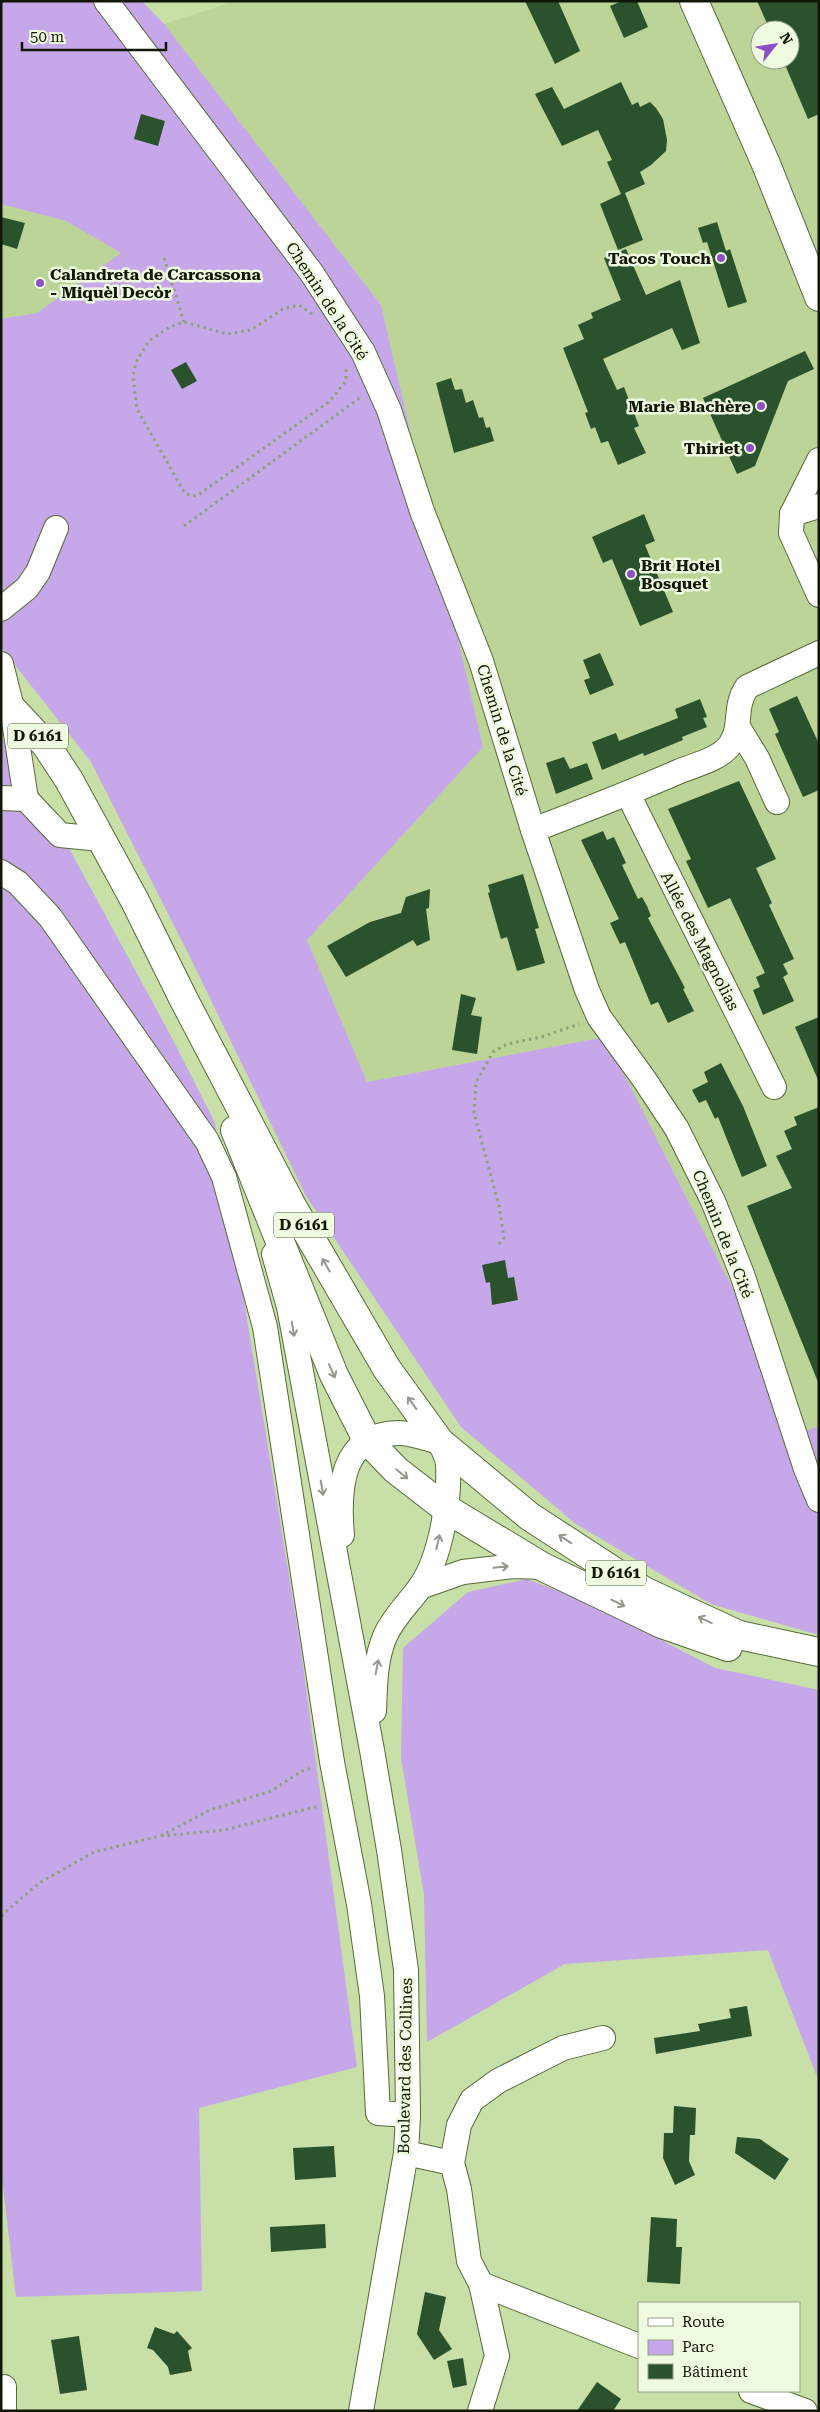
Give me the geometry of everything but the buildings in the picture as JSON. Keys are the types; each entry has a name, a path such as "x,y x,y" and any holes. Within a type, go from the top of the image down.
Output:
{"main road":[{"path":"694,1 766,164 819,297"},
{"path":"766,164 819,260"},
{"name":"D 6161","path":"7,702 46,745 69,780 292,1206 387,1369 440,1442 528,1516 644,1591 738,1635 819,1652"},
{"name":"D 6161","path":"183,998 334,1375 367,1440 396,1470 445,1508 542,1567 662,1624 755,1656 819,1671"}],"street":[{"name":"Chemin de la Cité","path":"106,1 311,272 363,352 389,410 422,511 481,661 534,830 599,1017 677,1129 713,1201 742,1274 806,1469 819,1500"},
{"path":"818,591 790,533 792,514 819,460"},
{"path":"792,514 819,506"},
{"path":"1,609 27,588 38,572 56,528"},
{"path":"534,830 628,794 716,756 729,747 738,727 737,710 740,698 747,687 819,653"},
{"path":"1,664 26,799 60,835 101,839"},
{"path":"738,727 757,758 778,802"},
{"name":"Allée des Magnolias","path":"628,794 774,1087"},
{"path":"1,798 26,799"},
{"path":"1,872 18,883 50,917 207,1141 224,1177 265,1327 332,1762 358,1904 372,1996 378,2113 408,2115"},
{"path":"242,1147 289,1307 372,1750"},
{"path":"339,1581 344,1561 341,1520 342,1478 350,1457 367,1440 377,1436 400,1433 440,1442 448,1463 445,1508 433,1564 420,1586 401,1609 389,1629 378,1660 372,1750"},
{"path":"420,1586 463,1572 514,1566 542,1567"},
{"name":"Boulevard des Collines","path":"361,2411 406,2153 408,2115 406,1970 389,1850 372,1750"},
{"path":"480,2411 497,2356 481,2284 469,2261 459,2189 452,2163 460,2125 472,2100 498,2081 564,2048 604,2038"},
{"path":"406,2153 452,2163"},
{"path":"481,2284 638,2346"},
{"path":"1,2411 4,2408 4,2387"},
{"path":"754,2392 805,2411"}],"path":[{"path":"164,258 184,322"},
{"path":"314,315 299,305 282,309 251,330 227,334 184,322 170,327 149,341 136,362 133,377 137,409 184,492 190,496 198,495 330,401 346,381 346,363"},
{"path":"184,526 378,385"},
{"path":"499,1244 504,1238 499,1206 474,1113 476,1082 493,1052 507,1044 541,1037 599,1017"},
{"path":"160,1836 210,1810 271,1791 302,1771 332,1762"},
{"path":"1,1916 39,1883 94,1852 160,1836 224,1830 339,1801"}],"shaded area":[{"path":"236,1 819,1 819,1426 805,1431 605,1037 367,1082 307,940 483,747 381,305 164,24"},
{"name":"Calandreta de Carcassona - Miquèl Decòr","path":"1,204 66,221 122,253 37,313 1,319"}],"green space":[{"path":"1,1 142,1 164,24 381,305 483,747 307,940 367,1082 605,1037 805,1431 819,1426 819,1635 711,1604 576,1524 461,1427 306,1196 188,953 91,762 1,647 1,319 37,313 121,253 66,221 1,204"},
{"path":"1,738 19,756 173,1040 215,1123 300,1643 357,2067 199,2108 202,2291 16,2297 1,2170"},
{"path":"527,1579 588,1602 715,1668 819,1690 819,2082 768,1950 565,1964 427,2042 424,1895 401,1758 403,1648 468,1592"}],"place":[{"name":"Tacos Touch","path":"721,258"},
{"name":"Calandreta de Carcassona - Miquèl Decòr","path":"40,283"},
{"name":"Marie Blachère","path":"761,406"},
{"name":"Thiriet","path":"750,448"},
{"name":"Brit Hotel Bosquet","path":"631,574"}]}
